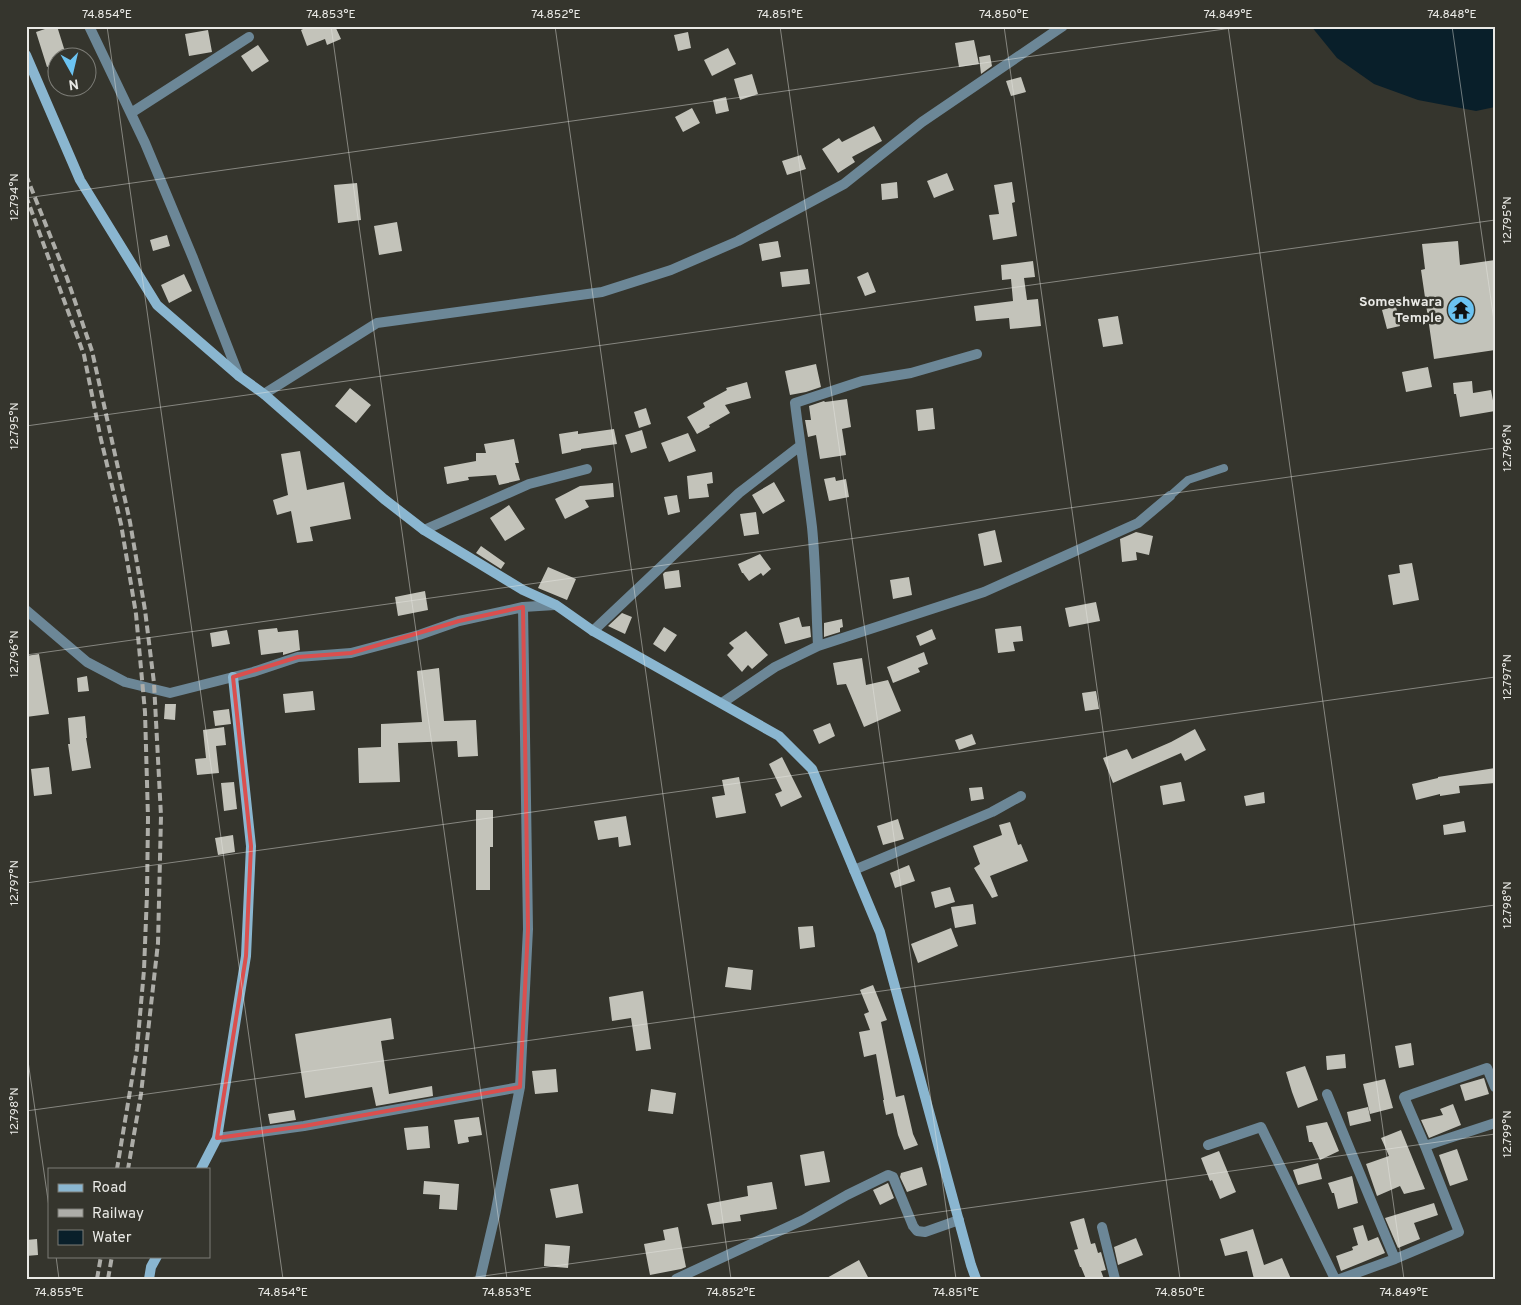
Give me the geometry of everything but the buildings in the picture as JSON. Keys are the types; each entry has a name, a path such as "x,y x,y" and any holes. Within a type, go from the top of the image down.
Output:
{"street":[{"path":"89,26 145,142 239,376"},
{"path":"264,394 377,323 602,292 671,270 738,241 844,184 922,122 1064,26"},
{"path":"131,113 249,37"},
{"path":"26,55 80,180 156,305 239,376 264,394 384,499 424,530 523,590 556,605 593,631 779,736 812,769 880,932 976,1279"},
{"path":"818,646 812,530 795,403 862,381 911,373 977,354"},
{"path":"593,631 739,493 800,446"},
{"path":"424,530 529,484 587,469"},
{"path":"722,703 775,667 818,646 984,592 1138,523 1170,496"},
{"path":"26,610 86,662 125,682 170,693 233,677 298,657 351,652 459,621 523,607 556,605"},
{"path":"480,1279 495,1215 520,1087 528,929 523,607"},
{"path":"202,1168 217,1138 246,956 250,846 233,677"},
{"path":"854,870 992,812 1022,796"},
{"path":"1340,1279 1396,1259 1459,1232 1404,1097 1487,1068 1495,1087"},
{"path":"217,1138 304,1126 520,1087"},
{"path":"1327,1094 1396,1259"},
{"path":"1425,1146 1495,1123"},
{"path":"1208,1145 1262,1127 1335,1279"},
{"path":"676,1279 803,1220 847,1195 888,1176 893,1177 913,1226 917,1231 925,1232 959,1220"},
{"path":"1102,1227 1115,1279"},
{"path":"149,1279 151,1267 156,1258"}],"lane":[{"path":"1170,496 1188,480 1224,468"}],"highlighted area":[{"path":"523,607 528,929 520,1087 304,1126 217,1138 246,956 251,846 233,677 298,657 351,653 459,621"}],"water":[{"path":"1311,26 1495,26 1495,107 1476,111 1418,100 1374,84 1337,58"}],"railway":[{"path":"26,175 67,278 92,351 130,522 145,610 154,683 161,816 158,943 141,1094 128,1168"},
{"path":"26,196 84,355 121,524 136,614 145,712 148,818 147,894 144,970 137,1049 117,1168"},
{"path":"97,1279 101,1258"},
{"path":"108,1279 112,1258"}],"place":[{"name":"Someshwara Temple","path":"1461,310"}]}
